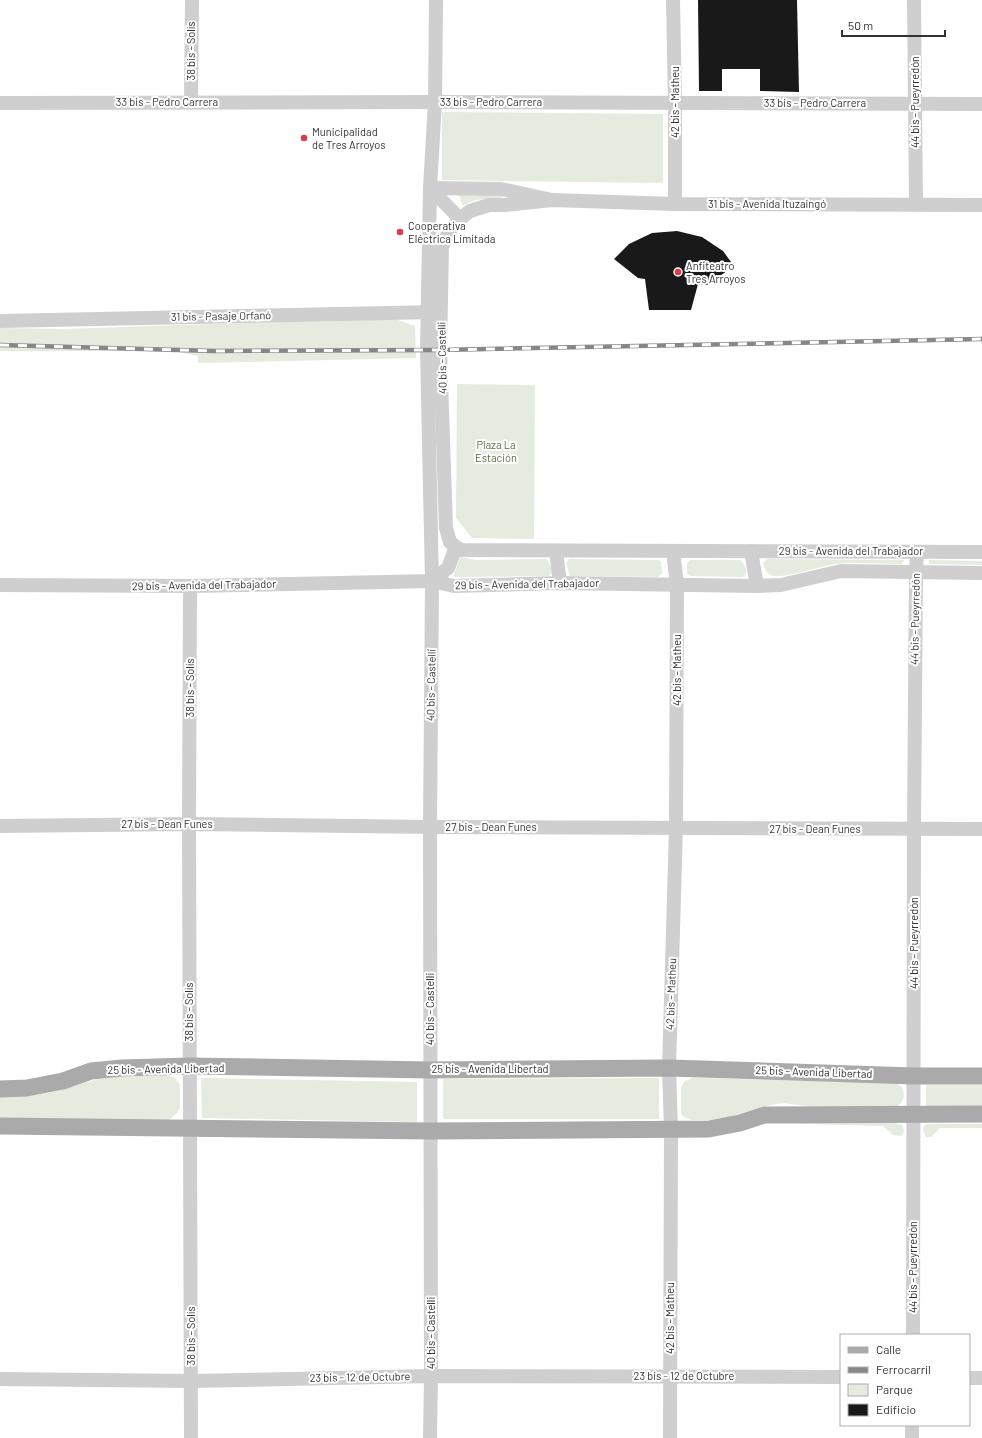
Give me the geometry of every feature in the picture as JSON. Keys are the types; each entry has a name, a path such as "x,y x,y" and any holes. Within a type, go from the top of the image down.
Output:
{"main road":[{"name":"25 bis - Avenida Libertad","path":"0,1088 27,1088 63,1081 91,1072 122,1068 189,1066 430,1070 669,1068 914,1076 982,1076"},
{"path":"0,1126 431,1131 671,1130 709,1129 740,1123 764,1115 913,1113 982,1114"}],"street":[{"name":"38 bis - Solís","path":"191,102 192,0"},
{"name":"40 bis - Castelli","path":"436,0 435,102 430,188 434,312 440,350 446,528 450,542 456,547"},
{"name":"42 bis - Matheu","path":"673,0 675,204"},
{"name":"44 bis - Pueyrredón","path":"914,0 916,204"},
{"name":"33 bis - Pedro Carrera","path":"0,103 435,102 982,104"},
{"name":"31 bis - Avenida Ituzaingó","path":"430,188 501,189 552,200"},
{"path":"430,188 460,219"},
{"name":"31 bis - Avenida Ituzaingó","path":"460,219 470,211 489,205 505,205 552,200 675,204 982,204"},
{"name":"40 bis - Castelli","path":"430,1438 432,1376 430,827 432,581 428,405 434,312 442,247 449,232 460,219"},
{"name":"31 bis - Pasaje Orfanó","path":"0,320 434,312"},
{"path":"428,405 442,404"},
{"path":"432,581 448,568 456,547"},
{"name":"29 bis - Avenida del Trabajador","path":"456,547 462,550 556,551 982,552"},
{"path":"556,551 560,583"},
{"name":"42 bis - Matheu","path":"670,1438 671,1130 669,1068 676,828 678,585 673,551"},
{"path":"750,551 757,586"},
{"name":"44 bis - Pueyrredón","path":"913,1334 914,829 917,552"},
{"name":"29 bis - Avenida del Trabajador","path":"0,585 190,586 432,581 454,586 560,583 757,586 780,585 842,572 982,573"},
{"name":"38 bis - Solís","path":"190,586 189,1066 191,1438"},
{"name":"27 bis - Dean Funes","path":"0,826 189,824 430,827 982,829"},
{"name":"23 bis - 12 de Octubre","path":"0,1379 191,1381 432,1376 840,1377"},
{"path":"970,1378 982,1378"},
{"path":"912,1426 912,1438"}],"green space":[{"path":"442,112 663,114 663,183 442,180"},
{"path":"459,195 502,196 501,199 476,200 463,206"},
{"path":"392,318 415,326 416,358 198,363 198,356 175,351 0,351 0,328 64,329"},
{"name":"Plaza La Estación","path":"457,384 535,385 534,539 472,538 456,518"},
{"path":"460,557 476,560 547,559 553,571 549,576 453,577"},
{"path":"569,559 658,560 661,562 662,573 658,577 570,576 566,563"},
{"path":"767,559 904,560 903,564 843,563 781,576 774,576 768,573 765,568 763,563"},
{"path":"690,560 740,560 742,561 747,572 743,577 690,576 687,574 687,563"},
{"path":"929,560 982,561 982,565 929,564"},
{"path":"167,1075 175,1078 180,1085 180,1107 177,1113 169,1120 0,1118 0,1094 36,1095 57,1091 98,1079"},
{"path":"201,1078 417,1082 417,1122 202,1118"},
{"path":"659,1078 659,1119 443,1119 443,1079"},
{"path":"693,1078 892,1083 899,1085 903,1089 904,1095 902,1102 895,1108 808,1106 782,1103 760,1107 730,1117 710,1120 692,1120 681,1114 681,1087 685,1081"},
{"path":"926,1085 982,1085 982,1107 926,1106"},
{"path":"783,1120 895,1123 902,1125 904,1131 901,1136 893,1135 883,1126 772,1123"},
{"path":"982,1124 982,1128 940,1128 931,1137 927,1137 924,1134 923,1129 925,1125"}],"building":[{"path":"698,0 797,0 799,92 760,91 760,69 722,69 722,91 699,91"},
{"name":"Anfiteatro Tres Arroyos","path":"677,231 702,237 723,251 734,266 707,285 698,284 691,310 649,310 645,279 638,278 614,259 629,244 652,233"}],"railway":[{"path":"0,345 214,351 440,350 982,339"}],"place":[{"name":"Municipalidad de Tres Arroyos","path":"304,138"},
{"name":"Cooperativa Eléctrica Limitada","path":"400,232"},
{"name":"Anfiteatro Tres Arroyos","path":"678,272"}]}
